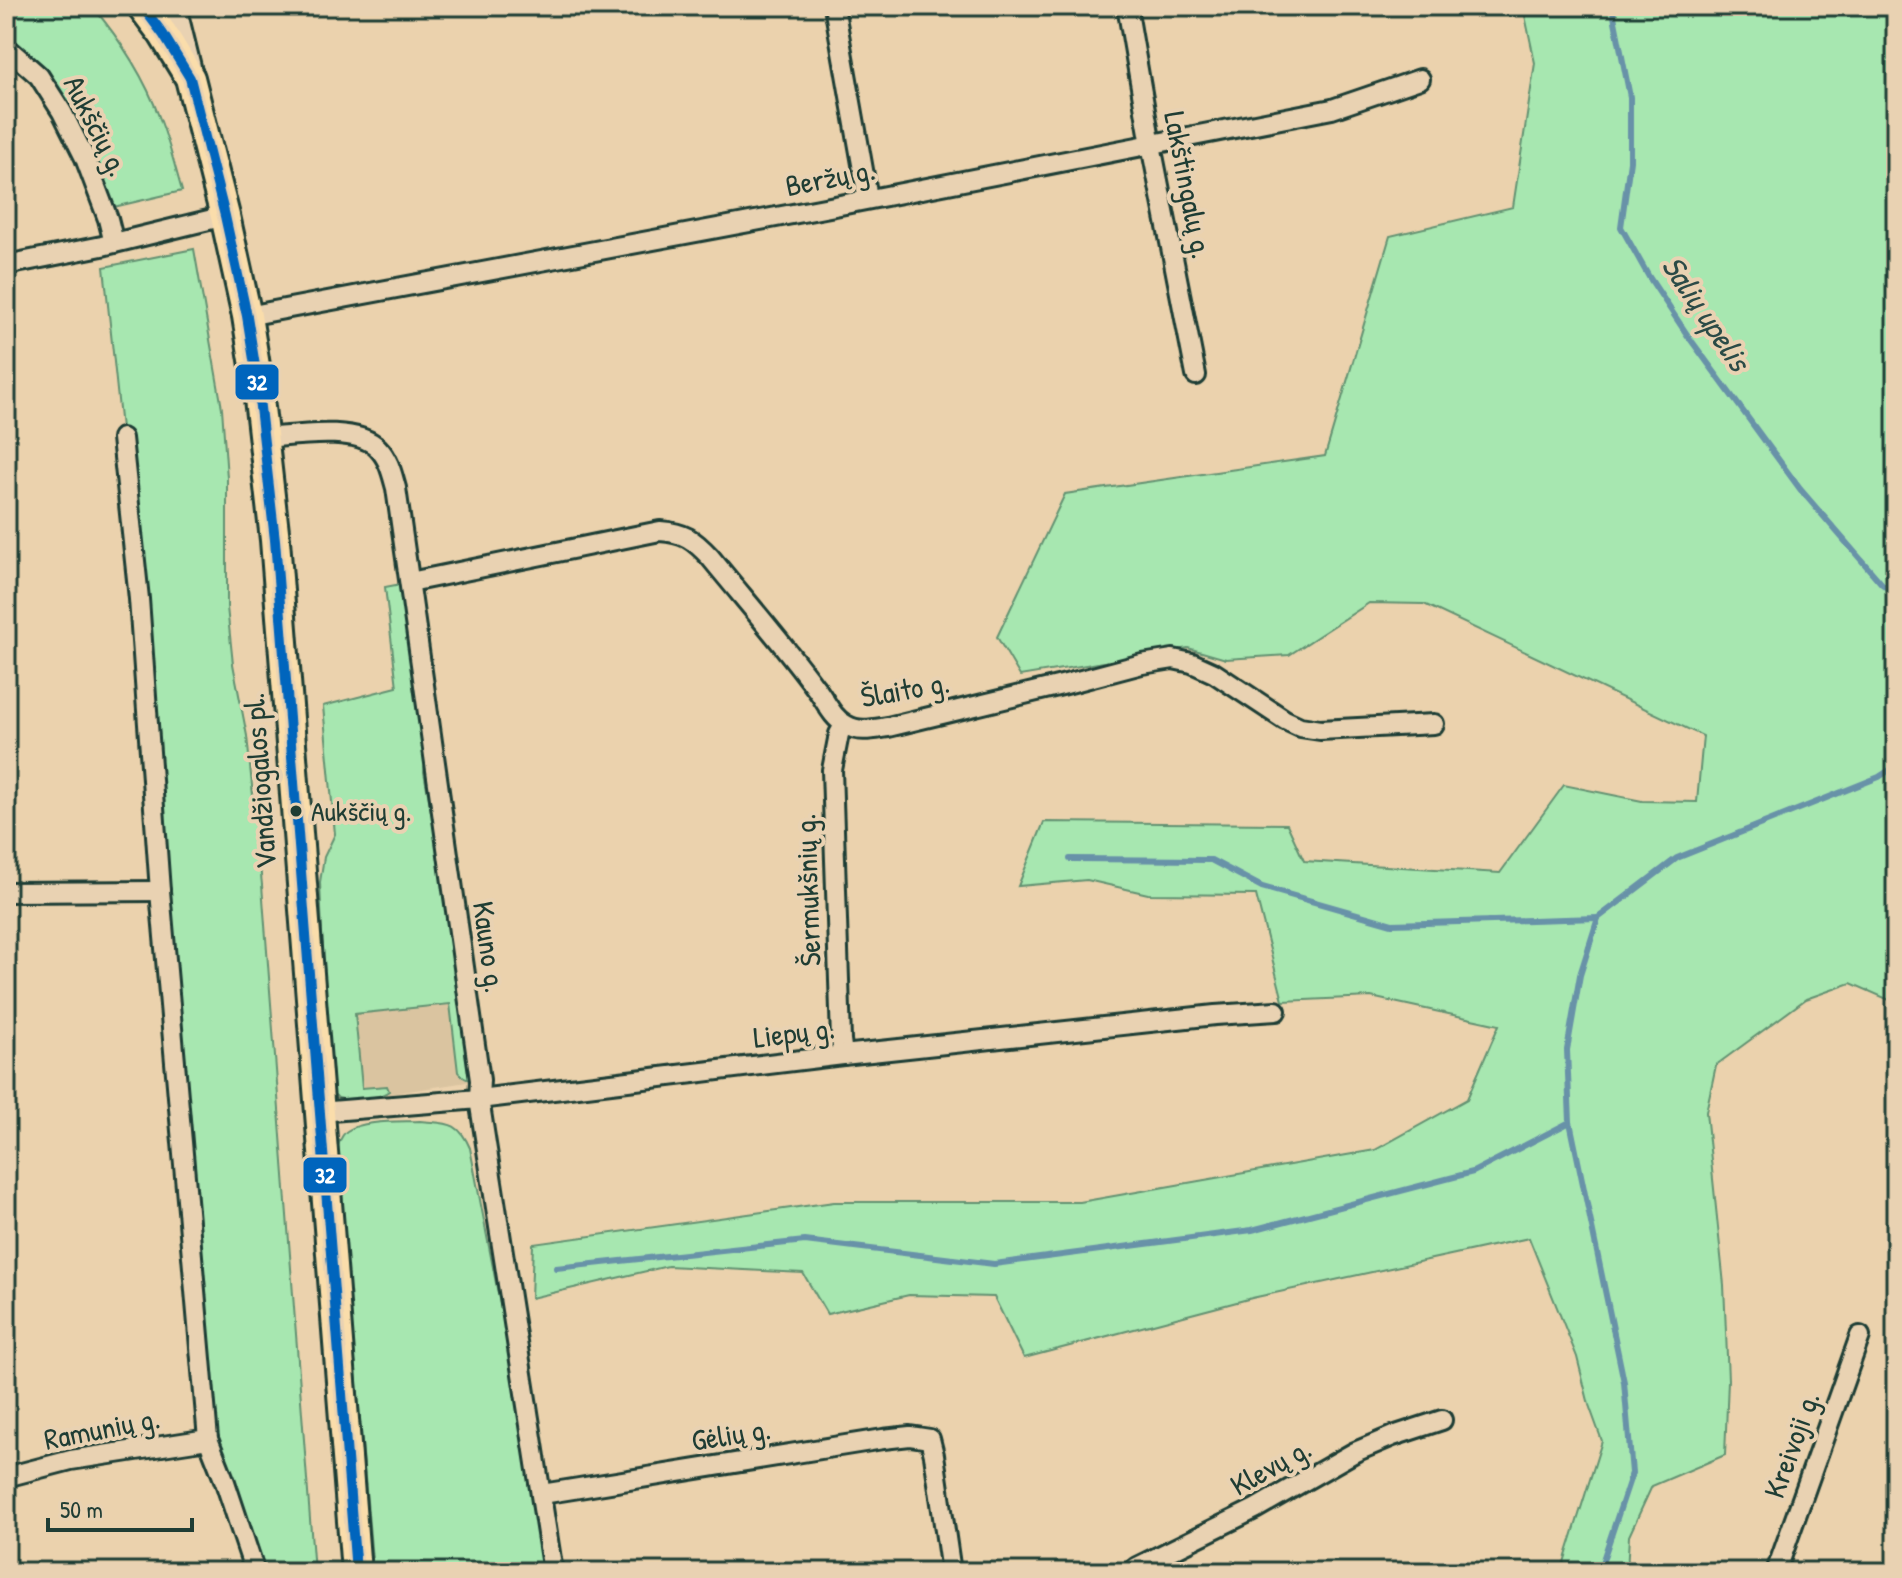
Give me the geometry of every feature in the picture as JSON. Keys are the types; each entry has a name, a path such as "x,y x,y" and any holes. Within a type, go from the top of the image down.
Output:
{"main road":[{"name":"Vandžiogalos pl.","path":"142,6 190,78 247,316 265,438 356,1572"},
{"path":"172,6 190,78"}],"street":[{"path":"834,6 868,198"},
{"name":"Lakštingalų g.","path":"1127,6 1196,375"},
{"name":"Aukščių g.","path":"6,47 39,76 62,112 85,158 114,243"},
{"name":"Beržų g.","path":"247,316 1332,109 1420,79"},
{"path":"6,265 225,216"},
{"name":"Kauno g.","path":"265,438 344,434 359,437 371,442 388,461 396,488 480,1080 479,1099 553,1572"},
{"path":"122,438 140,613 160,891 208,1439 255,1572"},
{"name":"Šlaito g.","path":"410,582 660,531 684,535 696,542 817,688 832,713 844,725 856,729 888,727 1173,659 1214,673 1300,727 1320,730 1434,724"},
{"name":"Šermukšnių g.","path":"843,1055 832,770 839,734 844,725"},
{"path":"6,892 160,891"},
{"name":"Liepų g.","path":"319,1112 479,1099 843,1055 1276,1011"},
{"name":"Kreivoji g.","path":"1776,1572 1860,1336"},
{"name":"Klevų g.","path":"1131,1572 1255,1509 1355,1452 1442,1420"},
{"name":"Gėlių g.","path":"542,1494 883,1439 910,1436 930,1439 951,1572"},
{"name":"Ramunių g.","path":"6,1477 71,1460 208,1439"}],"shaded area":[{"path":"440,919 480,1080 370,1097 338,1098 334,1094 323,958"}],"green space":[{"path":"6,6 92,6 122,45 147,89 163,128 182,191 105,209 62,112 6,47"},
{"path":"1523,6 1896,6 1896,1003 1851,983 1806,999 1716,1065 1706,1112 1724,1285 1728,1380 1725,1455 1652,1486 1629,1536 1627,1572 1561,1572 1602,1441 1577,1357 1529,1238 1252,1298 1024,1358 994,1297 909,1295 827,1314 803,1273 668,1266 531,1298 533,1244 834,1202 1080,1202 1375,1150 1467,1099 1499,1025 1371,997 1283,1001 1256,895 1148,894 1087,880 1018,886 1044,822 1287,824 1304,861 1500,873 1564,785 1642,801 1697,802 1703,736 1424,604 1369,603 1289,655 1226,659 1188,648 1020,676 997,637 1065,494 1325,456 1390,236 1513,207 1535,63"},
{"path":"194,249 222,408 227,478 227,607 233,664 247,736 262,885 314,1572 255,1572 208,1439 139,599 104,267"},
{"path":"401,584 426,751 424,772 480,1080 468,1079 458,1072 450,1004 355,1014 362,1088 387,1086 389,1091 373,1097 343,1099 334,1094 323,958 320,882 324,857 335,834 323,706 397,687 385,587"},
{"path":"420,1121 451,1125 461,1132 470,1148 526,1439 544,1572 373,1572 337,1148 343,1134 354,1127 382,1122"}],"waterway":[{"name":"Salių upelis","path":"1612,6 1630,97 1630,161 1621,227 1688,336 1800,489 1882,584 1896,595"},
{"path":"1599,1572 1632,1473 1624,1382 1570,1122 1567,1050 1580,975 1598,918 1677,858 1879,777 1896,766"},
{"path":"1070,859 1211,860 1262,887 1392,924 1598,918"},
{"path":"556,1268 805,1241 994,1264 1252,1230 1473,1172 1570,1122"}],"transit line":[{"name":"32","path":"142,6 190,78 225,216 256,372 275,540 356,1572"}],"place":[{"name":"Aukščių g.","path":"296,811"}]}
